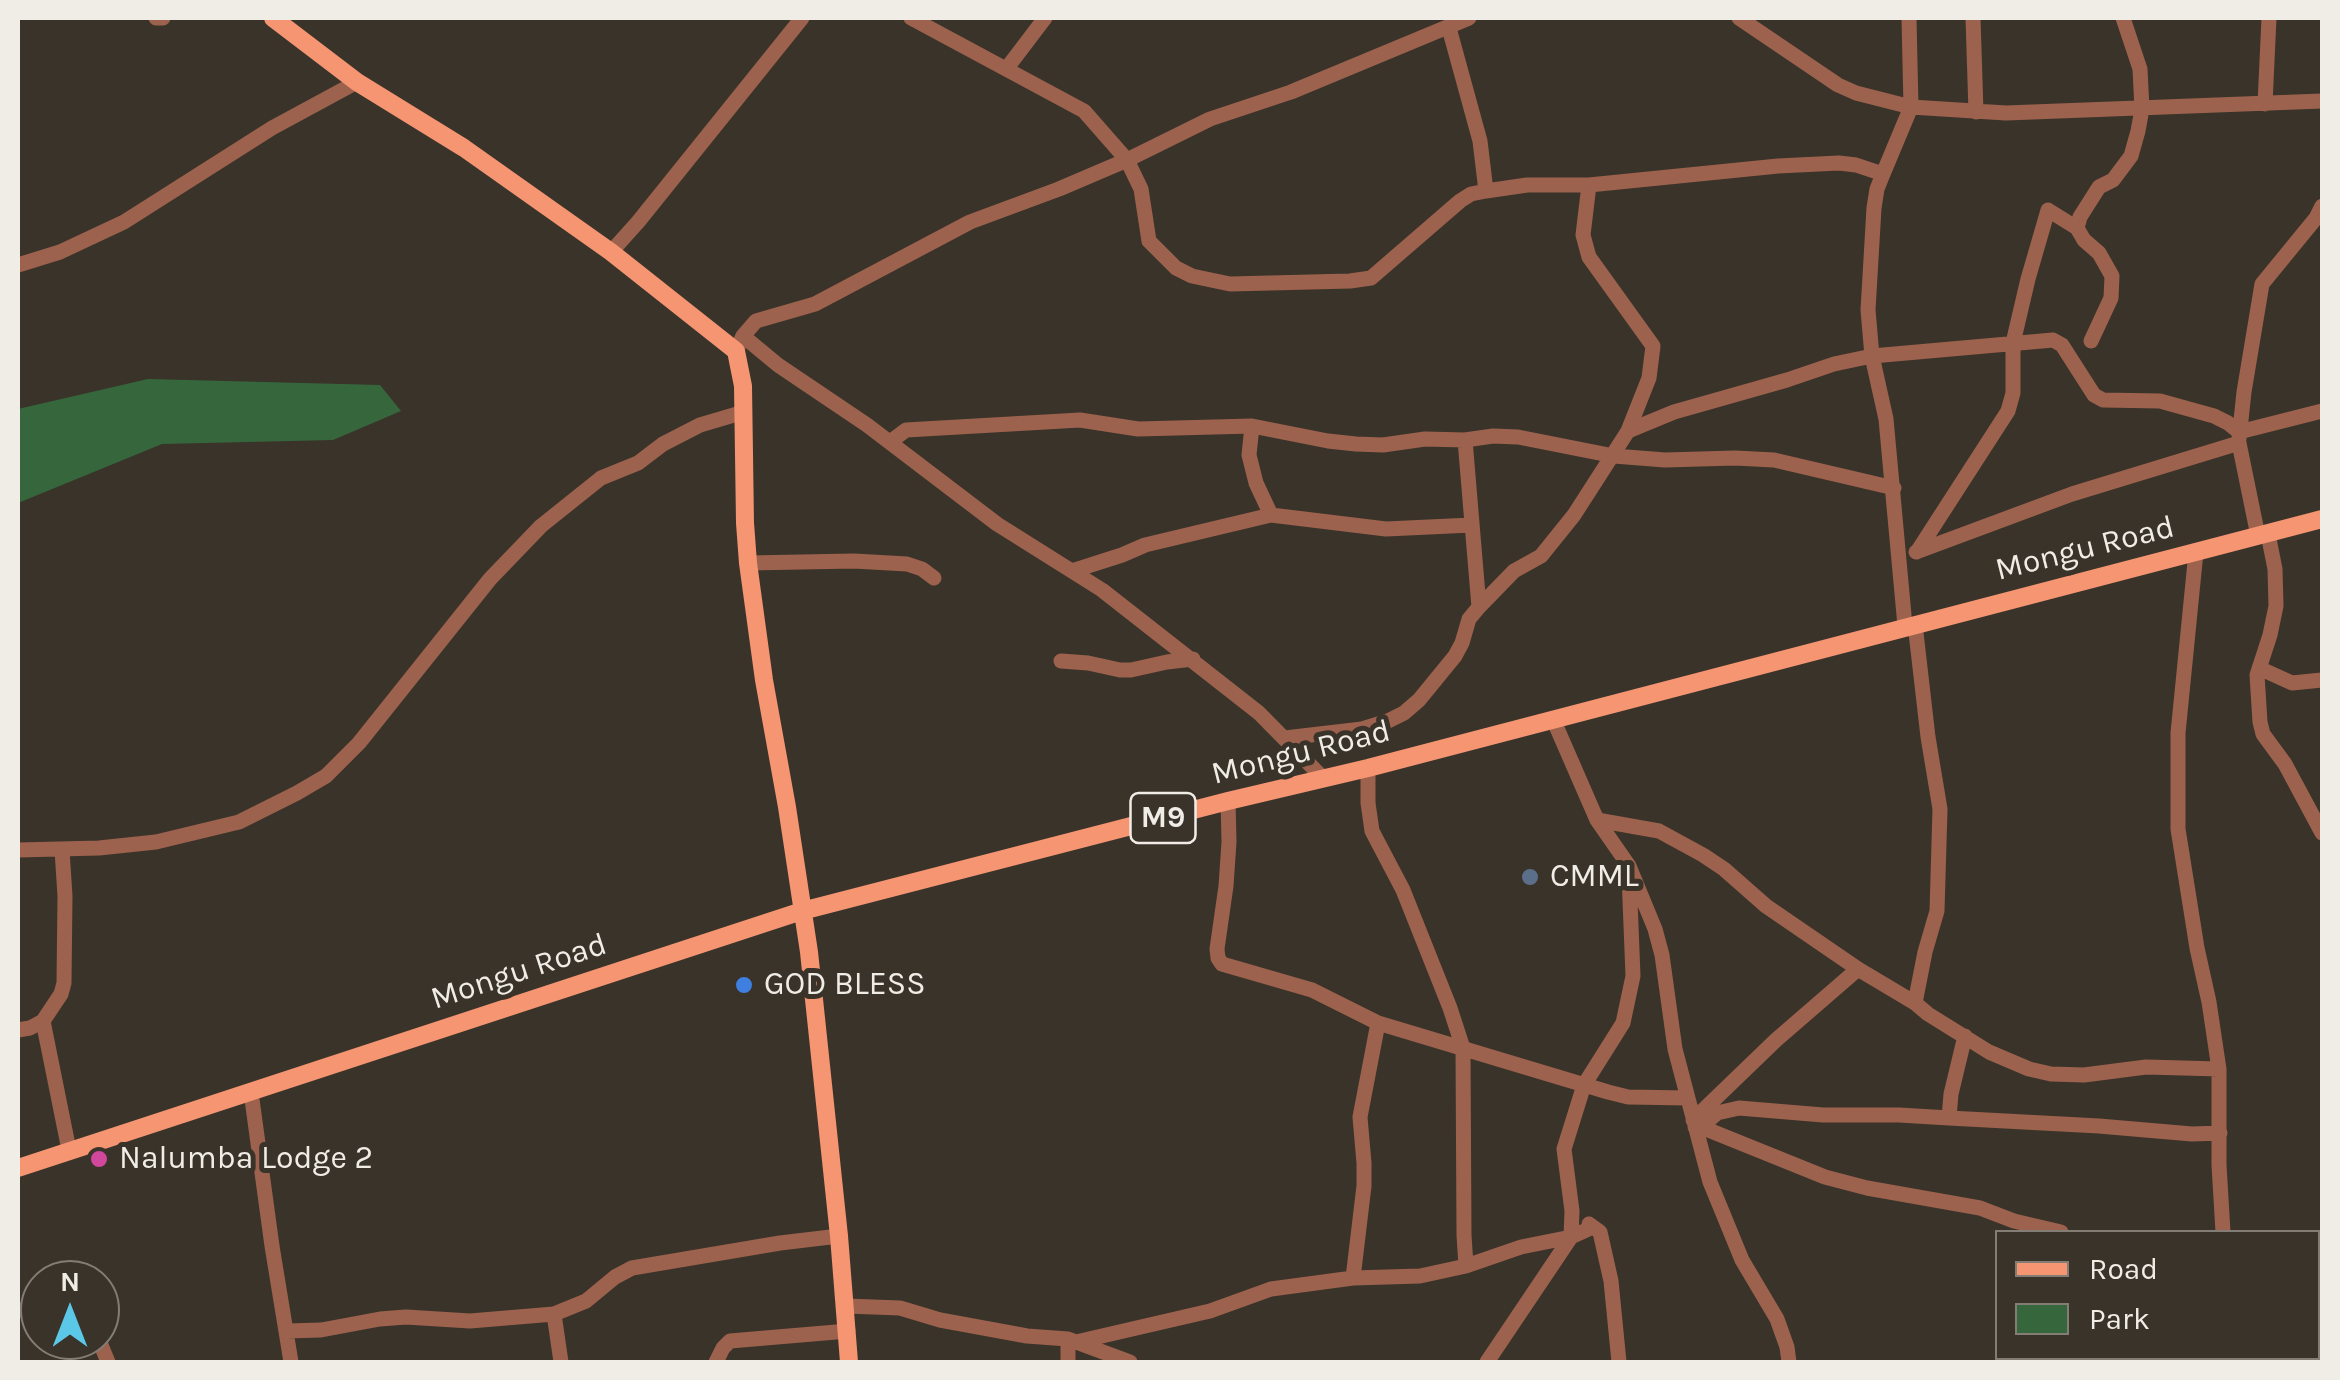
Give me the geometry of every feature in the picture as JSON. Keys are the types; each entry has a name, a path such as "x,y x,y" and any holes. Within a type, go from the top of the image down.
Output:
{"main road":[{"path":"274,18 357,82 464,148 739,344 748,563 802,911 840,1236 849,1362"},
{"name":"Mongu Road","path":"18,1168 802,911 2322,519"}],"street":[{"path":"611,252 802,18"},
{"path":"911,18 1084,111 1127,160 1141,189 1149,242 1176,268 1202,279 1230,284 1371,278 1460,201 1486,191 1808,164 1856,165 1884,174"},
{"path":"1007,68 1045,18"},
{"path":"1324,779 1259,713 1102,590 997,524 890,442 778,365 739,344 756,321 815,304 970,222 1127,160 1210,119 1291,92 1469,18"},
{"path":"1739,18 1838,86 1911,106 1976,112 2322,101"},
{"path":"1909,18 1911,106 1877,188 1868,310 1872,356 1886,419 1900,562 1940,808 1937,911 1915,1002"},
{"path":"1973,18 1976,112"},
{"path":"2077,228 2099,187 2113,180 2131,156 2142,109 2139,61 2123,18"},
{"path":"2265,104 2268,18"},
{"path":"1448,28 1480,141 1486,191"},
{"path":"18,265 60,252 124,222 272,128 357,82"},
{"path":"1285,738 1362,729 1404,713 1455,656 1468,619 1478,607 1514,571 1541,556 1574,515 1628,431 1650,378 1653,346 1589,257 1584,235 1590,185"},
{"path":"2322,206 2262,284 2239,437 2275,568 2276,606 2256,680 2260,722 2264,734 2315,800 2322,833"},
{"path":"1917,552 2008,412 2013,393 2013,343 2048,210 2077,228 2099,253 2112,276 2111,298 2091,341"},
{"path":"1628,431 1674,412 1872,356 2058,341 2097,399 2160,401 2214,416 2228,423 2239,437"},
{"path":"1900,562 1917,552 2072,494 2322,411"},
{"path":"18,850 156,842 239,822 326,776 359,743 490,579 540,526 601,478 638,462 700,425 744,412"},
{"path":"890,442 906,430 1080,420 1138,429 1252,426 1356,444 1492,436 1614,456 1774,460 1894,488"},
{"path":"1252,426 1249,455 1270,515"},
{"path":"1465,440 1478,607"},
{"path":"1072,571 1145,545 1270,515 1386,528 1472,525"},
{"path":"2196,552 2178,733 2178,828 2219,1069 2223,1230"},
{"path":"748,563 907,564 934,578"},
{"path":"1062,661 1130,670 1193,659"},
{"path":"2259,668 2286,682 2322,680"},
{"path":"1553,720 1597,820 1629,866 1654,929 1668,988 1675,1049 1710,1182 1742,1260 1777,1320 1789,1362"},
{"path":"1368,768 1372,832 1403,890 1463,1048 1466,1266"},
{"path":"1228,800 1226,886 1217,949 1222,964 1312,990 1378,1023 1584,1085 1628,1097 1687,1098"},
{"path":"1597,820 1660,832 1703,855 1766,906 1858,969 1989,1052 2029,1069 2084,1076 2146,1068 2219,1069"},
{"path":"18,1030 43,1021 64,983 62,850"},
{"path":"1488,1362 1571,1237 1572,1211 1564,1149 1584,1085 1623,1023 1633,976 1629,866"},
{"path":"1696,1125 1776,1040 1858,969"},
{"path":"1633,976 1668,988"},
{"path":"43,1021 69,1150"},
{"path":"1353,1278 1364,1186 1360,1117 1378,1023"},
{"path":"1948,1118 1964,1036"},
{"path":"251,1092 291,1362"},
{"path":"1696,1125 1739,1108 2220,1133"},
{"path":"1696,1125 1825,1177 1980,1208 2052,1230"},
{"path":"1572,1211 1600,1232 1620,1362"},
{"path":"1072,1341 1210,1311 1270,1289 1353,1278 1420,1276 1466,1266 1521,1247 1571,1237 1593,1227"},
{"path":"287,1331 406,1317 470,1322 554,1314 586,1301 632,1268 840,1236"},
{"path":"846,1306 900,1308 940,1320 1072,1341 1130,1362"},
{"path":"554,1314 562,1362"},
{"path":"716,1362 730,1341 848,1331"},
{"path":"1068,1362 1072,1341"}],"green space":[{"path":"148,379 380,385 401,411 333,440 162,444 18,503 18,409"}],"place":[{"name":"CMML","path":"1530,877"},
{"name":"GOD BLESS","path":"744,985"},
{"name":"Nalumba Lodge 2","path":"99,1159"}]}
